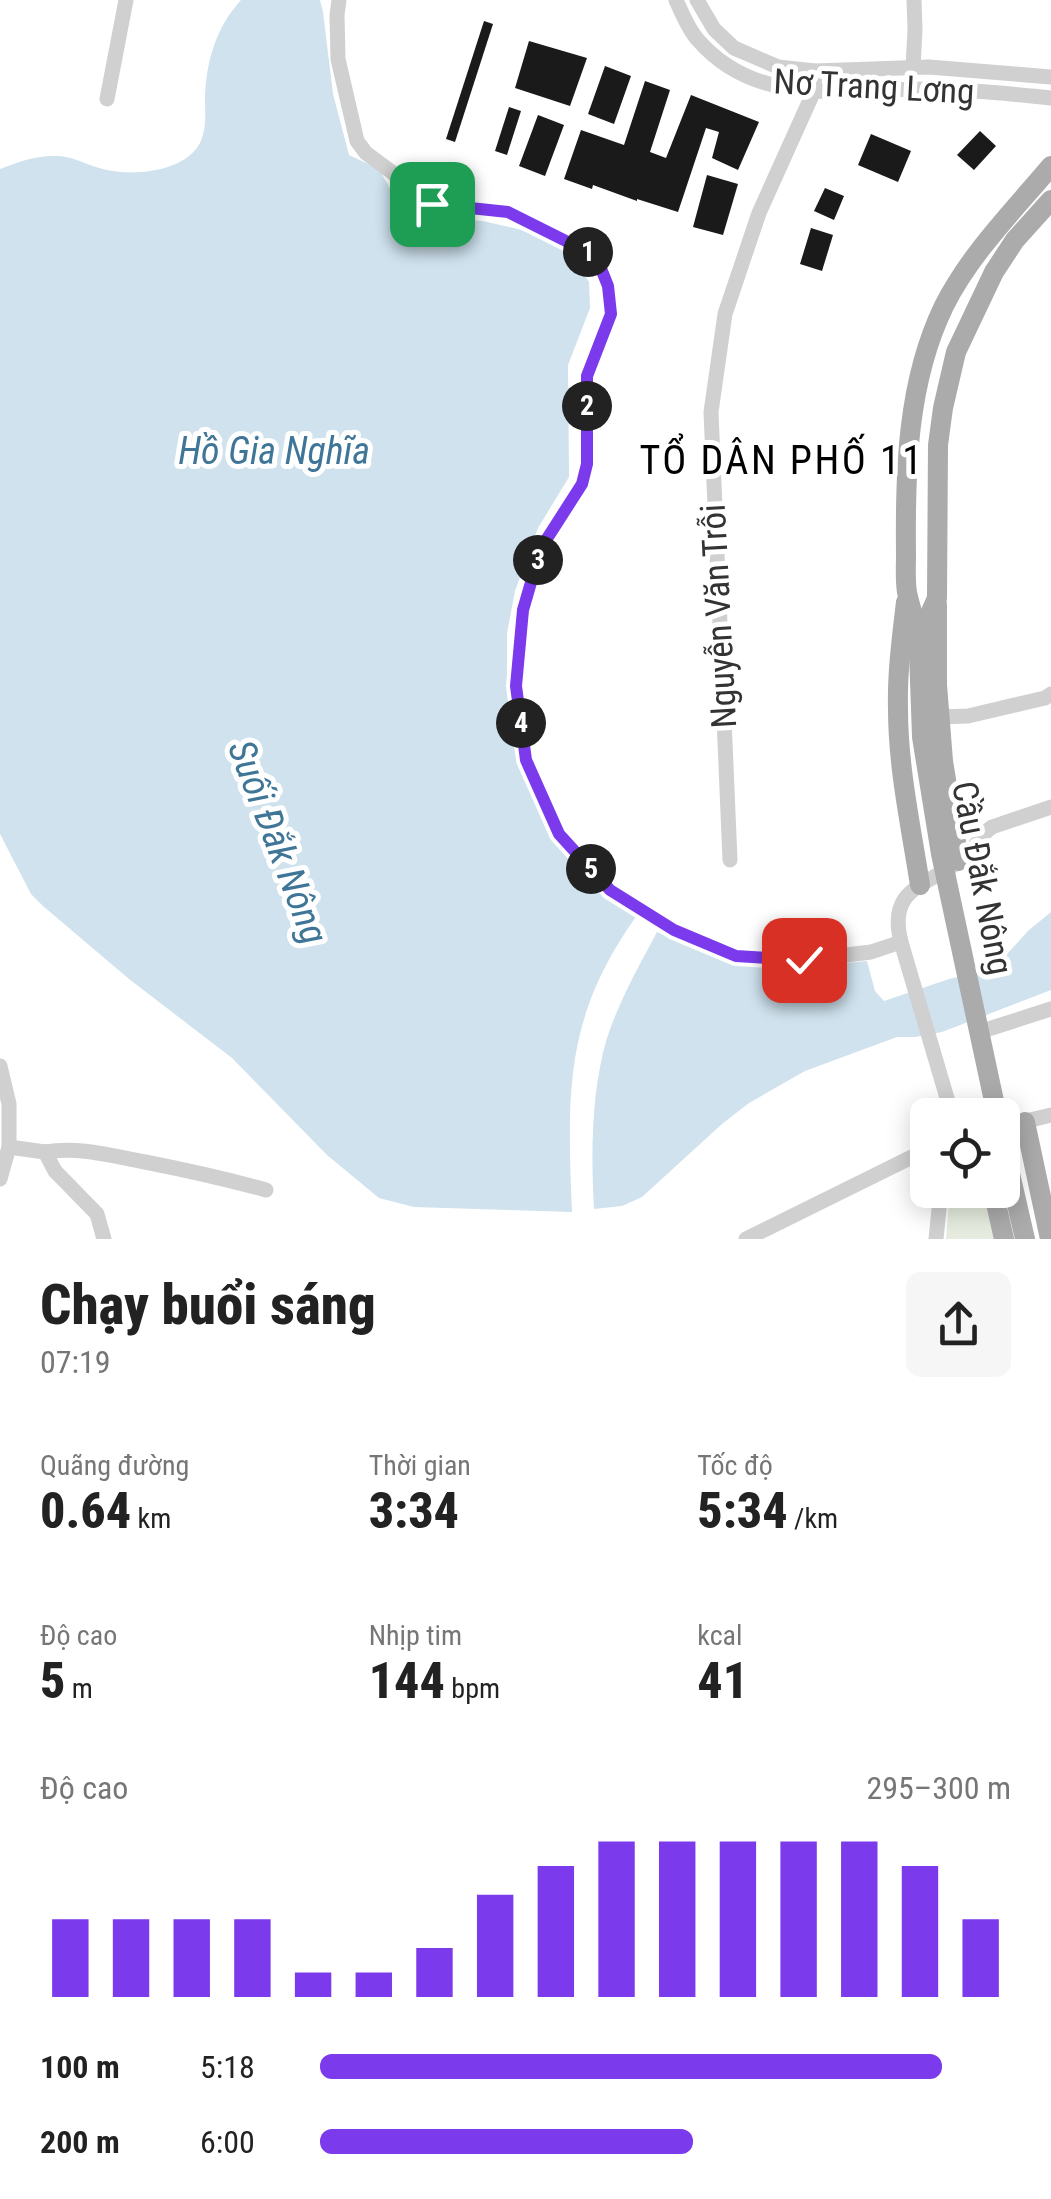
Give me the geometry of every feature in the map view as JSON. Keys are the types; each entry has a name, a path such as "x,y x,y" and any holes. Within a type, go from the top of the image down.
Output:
{"main road":[{"path":"920,885 898,722 907,590 908,439 920,374 944,306 982,249 1051,166"},
{"path":"959,861 940,717 936,598 938,444 956,352 994,272 1015,240 1050,203"},
{"path":"907,590 919,644"},
{"path":"919,644 936,598"},
{"name":"Cầu Đắk Nông","path":"919,644 922,736 941,854 993,1098"},
{"path":"1025,1122 1050,1239"},
{"path":"997,1208 1004,1239"},
{"path":"1018,1208 1025,1239"}],"street":[{"path":"107,99 126,0"},
{"path":"339,0 338,59 356,142 397,176 405,195 412,202 508,212 596,256 608,286 611,314 587,376 587,464 582,484 541,548 523,610 516,686 526,760 559,834 610,890 674,930 736,956 804,960 870,952 901,942"},
{"name":"Nơ Trang Lơng","path":"676,0 695,38 724,66 760,83 790,90 930,89 1051,98"},
{"name":"Nơ Trang Lơng","path":"697,0 714,29 734,48 778,67 815,71 912,67 1051,77"},
{"path":"912,67 914,0"},
{"path":"814,91 815,71"},
{"name":"Nguyễn Văn Trỗi","path":"730,860 710,412 725,314 759,213 814,91"},
{"path":"940,717 968,716 1051,694"},
{"path":"947,1098 896,913 920,885 967,855 984,832 1051,807"},
{"path":"979,1032 1051,1009"},
{"path":"0,1066 9,1104 9,1147 0,1179"},
{"path":"1020,1123 1051,1115"},
{"path":"9,1147 100,1153 266,1190"},
{"path":"45,1152 55,1171 97,1214 104,1239"},
{"path":"746,1239 910,1158"},
{"path":"936,1239 939,1208"}],"shaded area":[{"path":"949,1208 990,1208 997,1239 946,1239"}],"water":[{"name":"Hồ Gia Nghĩa","path":"241,0 320,0 333,94 349,155 379,169 396,199 414,215 483,221 531,232 574,258 589,282 590,308 568,365 569,477 538,528 515,591 507,633 507,693 517,750 541,807 640,911 597,985 576,1055 570,1128 572,1212 414,1207 379,1198 327,1155 232,1058 43,906 31,894 0,834 0,169 51,156 103,169 142,172 170,166 193,153 200,143 205,121 210,58 219,33"},
{"path":"1051,912 1051,990 942,1032 897,1037 805,1071 749,1103 642,1197 622,1206 594,1209 593,1123 602,1059 617,1011 657,932 708,954 784,969 867,961 875,991 884,1001 997,965"}],"building":[{"path":"484,21 493,24 455,142 446,139"},
{"path":"529,41 587,58 570,106 515,88"},
{"path":"605,66 631,76 614,124 588,114"},
{"path":"645,81 670,90 650,152 666,158 691,95 759,122 738,170 712,158 719,132 706,128 678,212 564,179 581,130 624,145"},
{"path":"509,107 521,111 507,155 495,151"},
{"path":"538,115 564,125 545,176 519,166"},
{"path":"980,131 996,146 974,170 957,155"},
{"path":"871,134 911,151 898,182 858,165"},
{"path":"707,175 738,184 723,235 693,227"},
{"path":"825,188 844,196 834,220 814,211"},
{"path":"811,228 833,235 822,271 800,264"}],"district":[{"name":"TỔ DÂN PHỐ 11","path":"782,460"}],"route":[{"path":"432,204 508,212 596,256 608,286 611,314 587,376 587,464 582,484 541,548 523,610 516,686 526,760 559,834 610,890 674,930 736,956 804,960"}],"water label":[{"name":"Suối Đắk Nông","path":"278,842"}]}
